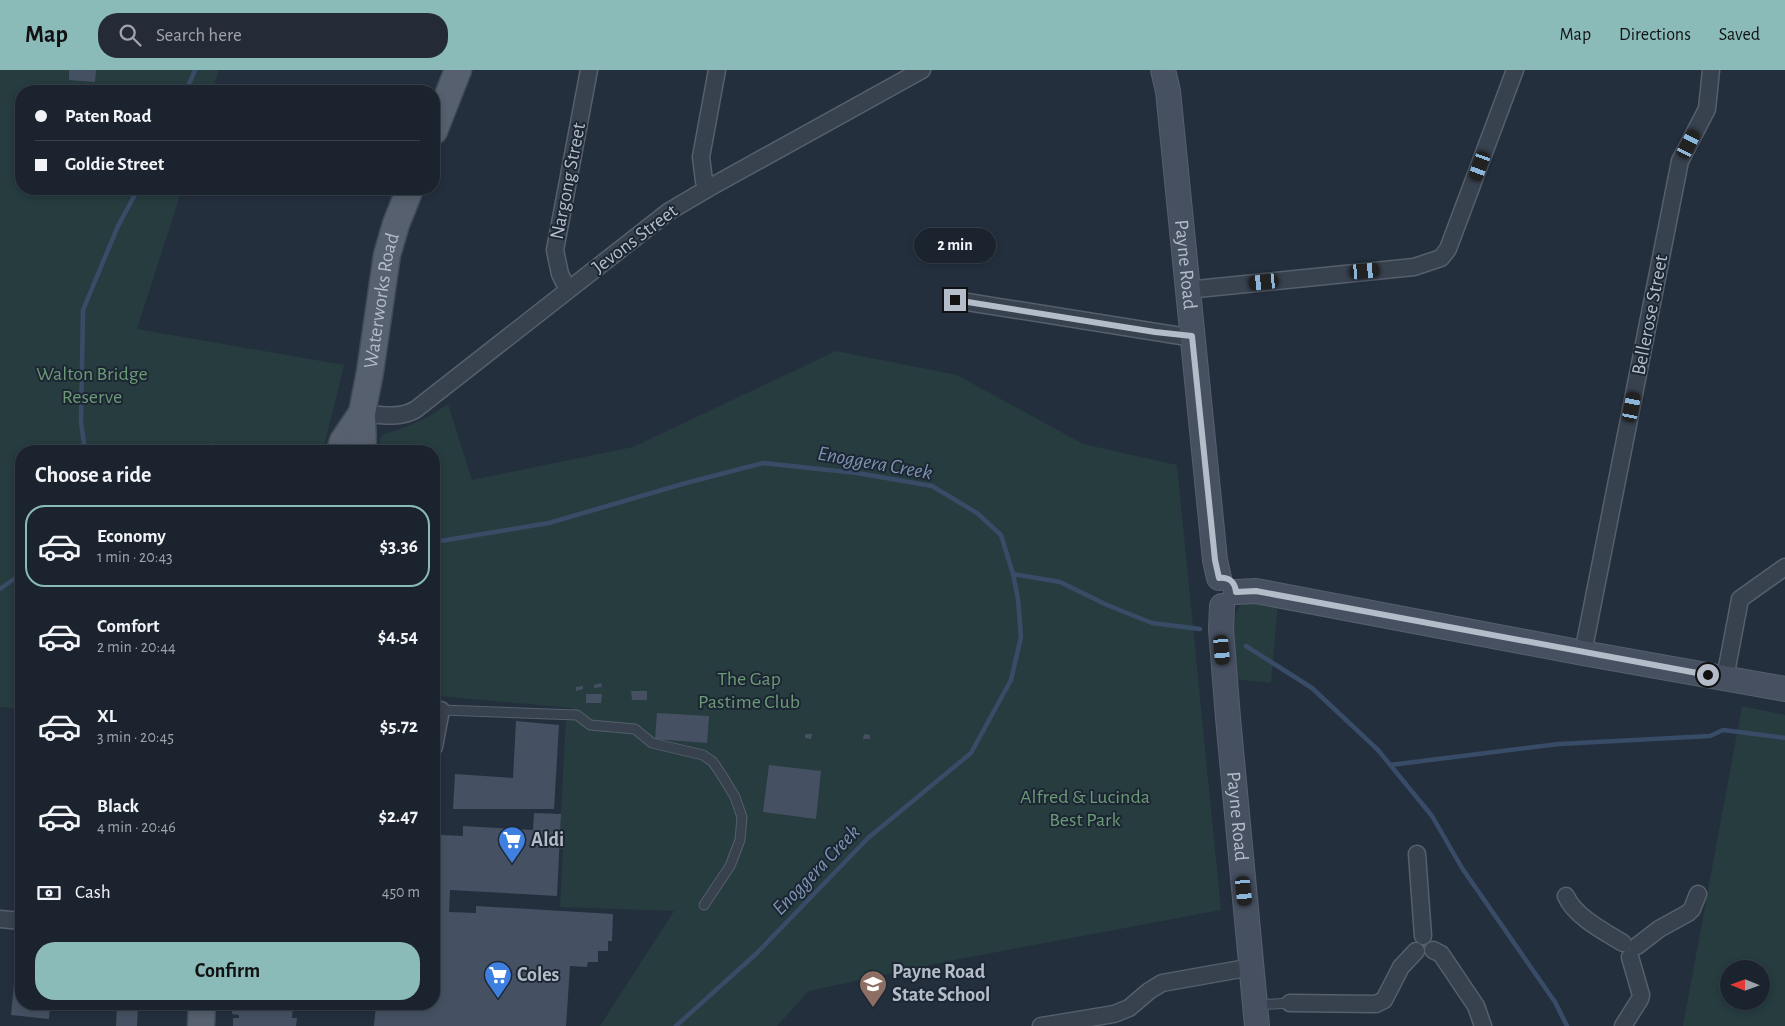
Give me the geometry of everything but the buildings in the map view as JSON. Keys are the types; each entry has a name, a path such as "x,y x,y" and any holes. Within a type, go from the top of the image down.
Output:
{"main road":[{"path":"440,116 458,70"},
{"name":"Payne Road","path":"1162,70 1168,91 1215,560 1226,592 1221,629 1224,675 1256,1016"},
{"name":"Waterworks Road","path":"363,445 362,413 390,239 408,195"},
{"name":"Waterworks Road","path":"342,445 362,413"},
{"path":"1226,592 1256,591 1785,689"},
{"path":"201,1026 202,1010"}],"street":[{"name":"Nargong Street","path":"568,290 560,274 555,250 589,70"},
{"path":"707,189 701,157 717,70"},
{"name":"Jevons Street","path":"362,413 392,416 407,414 415,410 668,212 922,70"},
{"path":"1187,290 1414,267 1440,258 1448,249 1515,70"},
{"name":"Bellerose Street","path":"1583,653 1680,161 1706,109 1711,70"},
{"path":"955,300 1160,333 1192,336"},
{"path":"1725,678 1740,599 1785,567"},
{"path":"440,715 441,710"},
{"path":"1417,854 1424,936"},
{"path":"1630,949 1659,929 1688,913 1692,909 1698,894"},
{"path":"1566,896 1569,903 1591,923 1630,949 1641,994 1640,999 1623,1026"},
{"path":"0,920 15,921"},
{"path":"1424,936 1432,940 1433,950"},
{"path":"1424,936 1415,941 1414,948 1420,955 1426,956 1433,950"},
{"path":"1433,950 1440,954 1476,1006 1483,1026"},
{"path":"1290,1003 1376,1004 1384,1000 1401,967 1416,951"},
{"path":"1041,1026 1114,1014 1129,1008 1162,983 1252,967"}],"lane":[{"path":"441,710 577,716 590,725 635,729 652,743 703,755 713,762 735,797 742,817 740,840 731,864 704,905"},
{"path":"1256,1016 1290,1003"}],"green space":[{"name":"Walton Bridge Reserve","path":"0,70 219,70 214,85 15,85 15,195 180,195 137,329 344,365 324,445 15,445 15,708 0,707"},
{"path":"836,351 957,375 1083,444 1177,465 1221,910 944,962 809,991 777,1026 600,1026 674,911 560,907 563,849 559,849 566,719 572,708 440,696 440,445 380,445 380,439 384,434 428,417 448,404 472,480 633,447"},
{"path":"1245,597 1278,603 1271,683 1233,679 1234,617"},
{"path":"1742,706 1785,715 1785,1026 1683,1026"}],"waterway":[{"name":"Enoggera Creek","path":"189,85 195,70"},
{"name":"Enoggera Creek","path":"84,445 81,422 83,310 118,226 135,195"},
{"name":"Enoggera Creek","path":"440,541 549,523 686,483 763,463 857,473 932,486 977,513 1001,535 1013,574 1018,599 1021,637 1011,680 971,753 868,838 757,953 676,1026"},
{"path":"1013,574 1060,582 1107,605 1152,623 1200,629"},
{"path":"0,589 15,578"},
{"path":"1246,646 1312,688 1378,750 1432,816 1462,868 1555,1002 1567,1026"},
{"path":"1390,765 1559,744 1710,736 1723,730 1785,738"}],"place":[{"name":"Aldi","path":"512,864"},
{"name":"Coles","path":"498,999"},
{"name":"Payne Road State School","path":"873,1008"}],"route":[{"path":"955,300 1181,336 1192,336 1215,560 1219,578 1229,579 1234,585 1236,592 1256,591 1708,675"}],"park label":[{"name":"The Gap Pastime Club","path":"749,690"},
{"name":"Alfred & Lucinda Best Park","path":"1085,808"}]}
